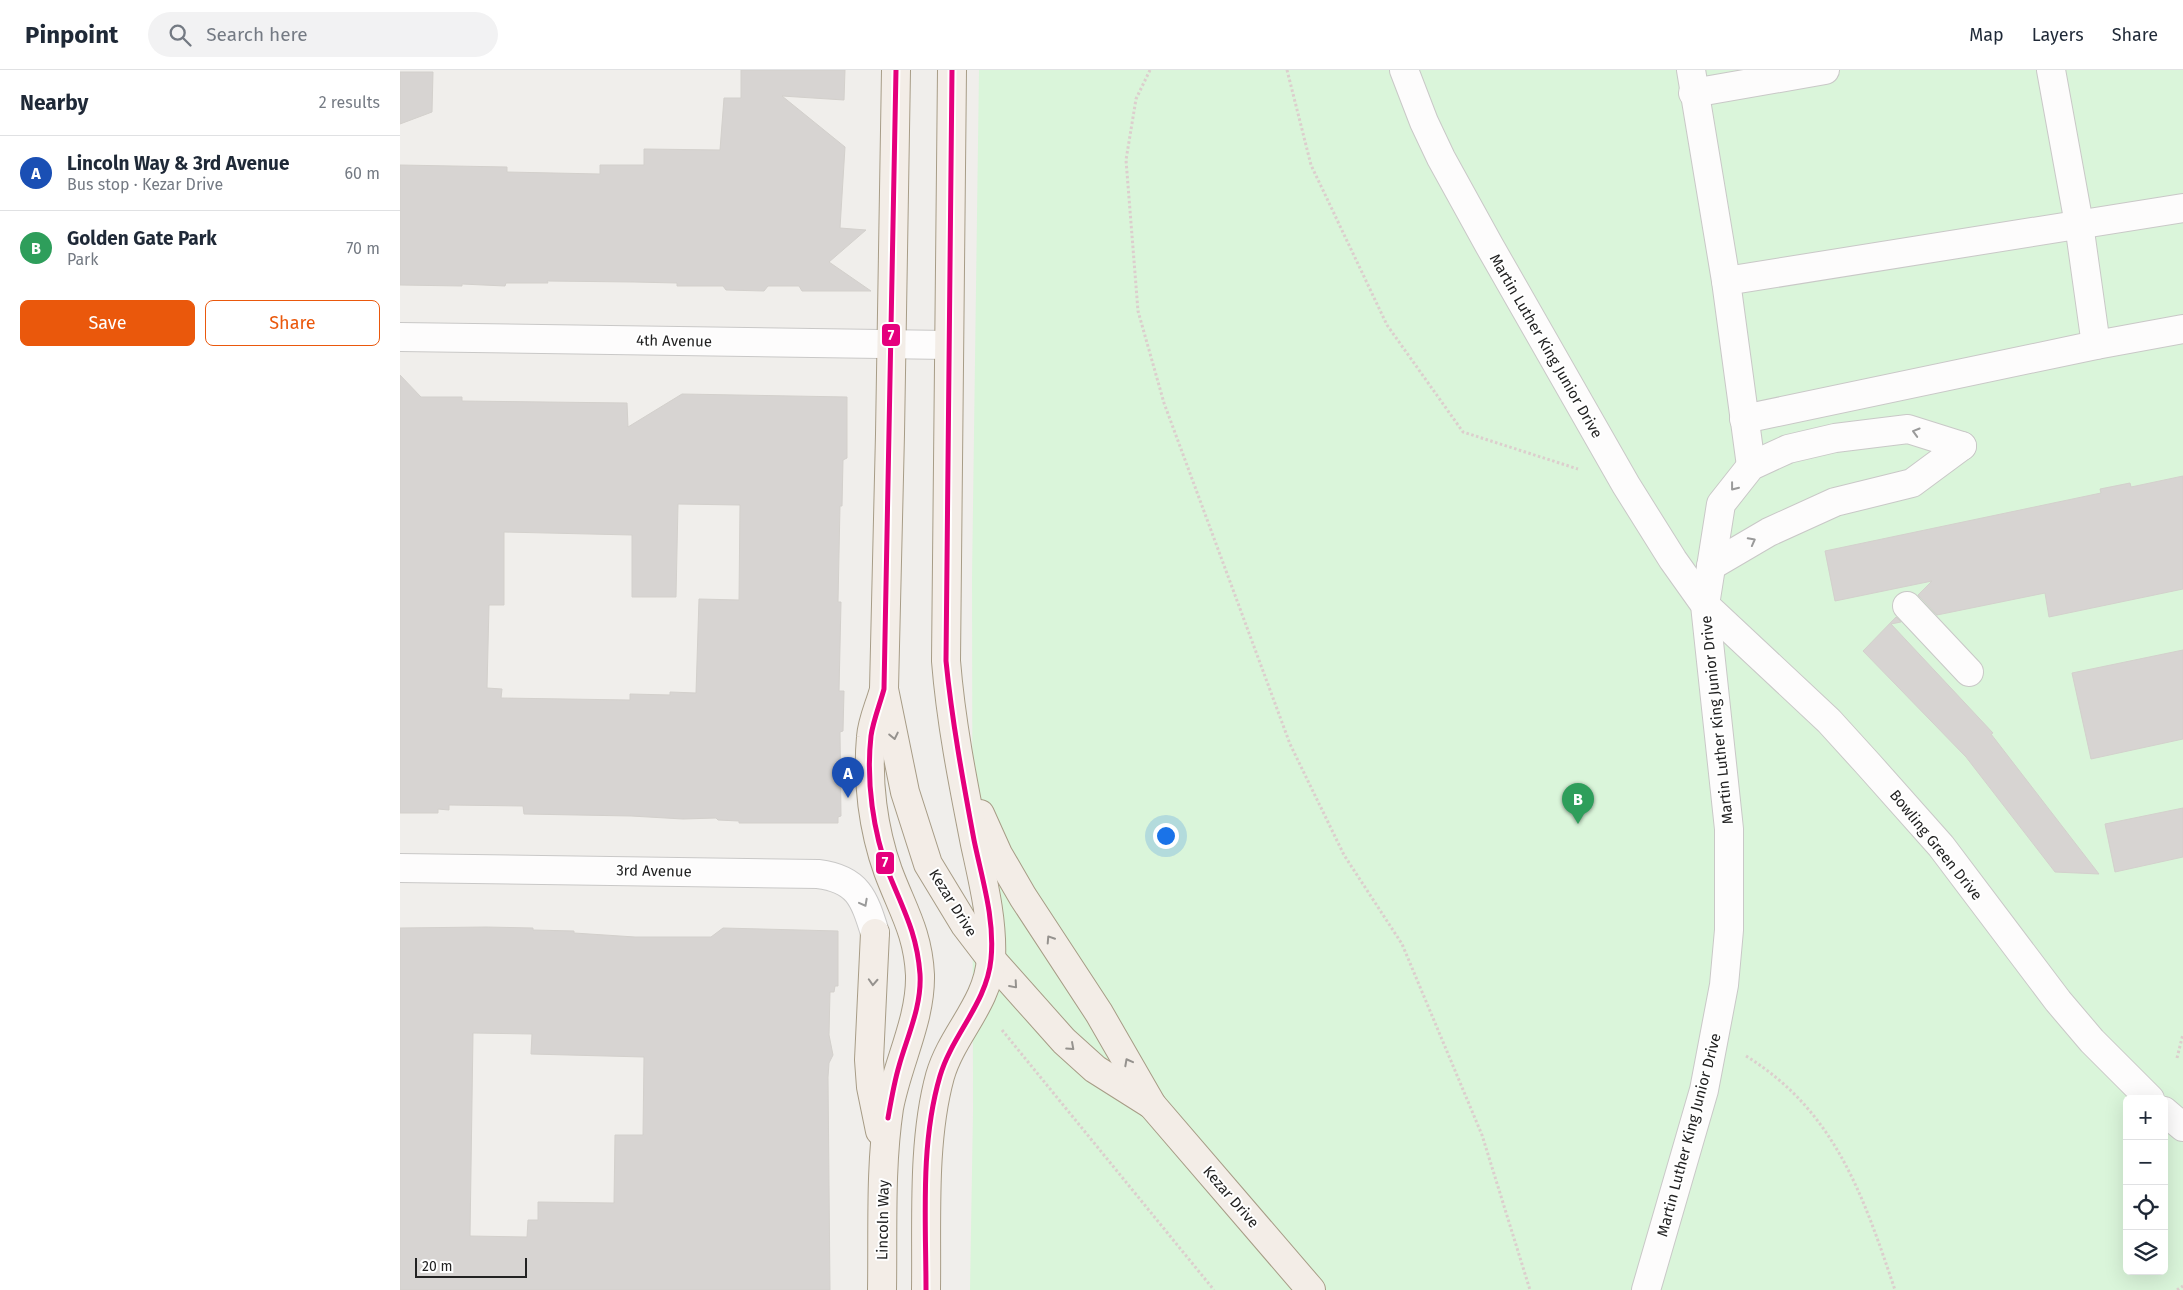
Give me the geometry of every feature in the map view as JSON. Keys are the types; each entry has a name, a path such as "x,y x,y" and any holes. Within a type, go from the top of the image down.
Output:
{"main road":[{"path":"884,1150 890,1107 917,1006 920,977 917,945 911,924 889,873 880,845 872,792 871,735 884,689 896,70"},
{"path":"926,1290 929,1143 933,1108 941,1074 952,1046 982,998 991,959 987,906 948,694 945,627 952,70"},
{"name":"Kezar Drive","path":"884,689 905,792 928,864 965,925 991,959 1064,1041 1095,1069 1152,1105"},
{"name":"Kezar Drive","path":"956,744 969,788 998,854 1023,897 1104,1021 1152,1105 1311,1290"},
{"path":"875,933 869,1060 884,1150"},
{"name":"Lincoln Way","path":"882,1290 884,1150"}],"street":[{"name":"Martin Luther King Junior Drive","path":"1404,70 1424,122 1441,158 1626,485 1673,560 1705,605 1729,829 1729,930 1724,985 1715,1037 1689,1143 1646,1290"},
{"path":"1751,466 1726,280 1692,81 1825,70"},
{"path":"2051,70 2079,224 2096,345"},
{"path":"1726,280 2183,208"},
{"path":"1744,419 2096,345 2183,329"},
{"name":"4th Avenue","path":"400,337 948,345"},
{"path":"1705,605 1711,566 1721,504 1751,466 1788,449 1826,440 1908,429 1962,446 1912,483 1835,502 1769,532 1711,566"},
{"name":"Bowling Green Drive","path":"1705,605 1829,721 1869,764 1941,846 2058,1001 2092,1041 2146,1095"},
{"path":"1907,606 1969,672"},
{"name":"3rd Avenue","path":"400,868 818,874 834,876 843,879 858,893 867,905 875,933"},
{"path":"2168,1114 2183,1127"}],"path":[{"path":"1150,70 1136,99 1126,160 1138,311 1164,402 1290,744 1344,855 1402,944 1482,1135 1530,1290"},
{"path":"1287,70 1310,165 1388,325 1462,432 1626,485"},
{"path":"1000,1027 1214,1290"},
{"path":"2177,1058 2183,1034"},
{"path":"1715,1037 1770,1070 1815,1116 1839,1151 1874,1228 1895,1290"},
{"path":"2177,1290 2183,1286"}],"green space":[{"path":"979,70 2183,70 2183,1290 970,1290 973,1111 972,578"}],"building":[{"path":"741,70 845,70 844,100 782,96 845,147 840,228 866,230 829,262 871,291 802,291 799,286 768,286 764,291 726,290 723,286 677,286 677,283 634,282 547,281 548,283 506,283 505,286 462,284 462,286 400,285 400,165 507,167 507,172 600,174 600,165 644,165 644,149 720,150 724,98 741,98"},
{"path":"400,72 433,72 432,112 400,124"},
{"path":"400,375 421,397 462,397 462,401 627,403 628,427 682,394 847,397 847,458 843,460 842,506 840,506 838,602 841,602 839,691 844,691 843,731 840,732 841,816 838,817 838,823 739,823 739,821 718,820 716,818 683,819 524,814 523,806 449,805 449,810 438,809 438,813 400,813","holes":["678,504 740,505 739,600 699,599 696,693 670,692 670,695 630,694 630,700 501,698 502,689 487,688 489,605 504,605 504,532 632,535 632,597 676,597"]},
{"path":"2183,476 2183,589 2049,617 2045,593 1937,615 1918,595 1932,581 1835,601 1825,551 2101,493 2100,489 2130,483 2131,487"},
{"path":"1896,617 1901,622 1891,624 1993,733 1991,734 2099,874 2055,872 1966,757 1863,651"},
{"path":"2183,650 2183,739 2091,759 2072,673"},
{"path":"2183,808 2183,857 2115,872 2105,824"},
{"path":"400,928 533,928 533,930 574,931 574,933 635,937 711,937 723,928 838,931 838,986 835,986 834,992 830,992 829,1035 833,1055 829,1063 828,1077 830,1290 400,1290","holes":["473,1033 532,1034 531,1054 644,1057 643,1135 615,1135 614,1203 538,1202 538,1220 528,1220 527,1237 470,1236"]}],"transit line":[{"name":"7","path":"888,1118 897,1072 916,1010 920,986 920,974 913,935 883,858 872,806 869,771 872,730 884,689 896,70"},
{"name":"7","path":"926,1290 925,1209 929,1128 945,1061 983,990 988,975 992,944 984,884 974,840 951,706 946,661 952,70"}],"place":[{"name":"Lincoln Way & 3rd Avenue","path":"848,798"},
{"name":"Golden Gate Park","path":"1578,824"}]}
